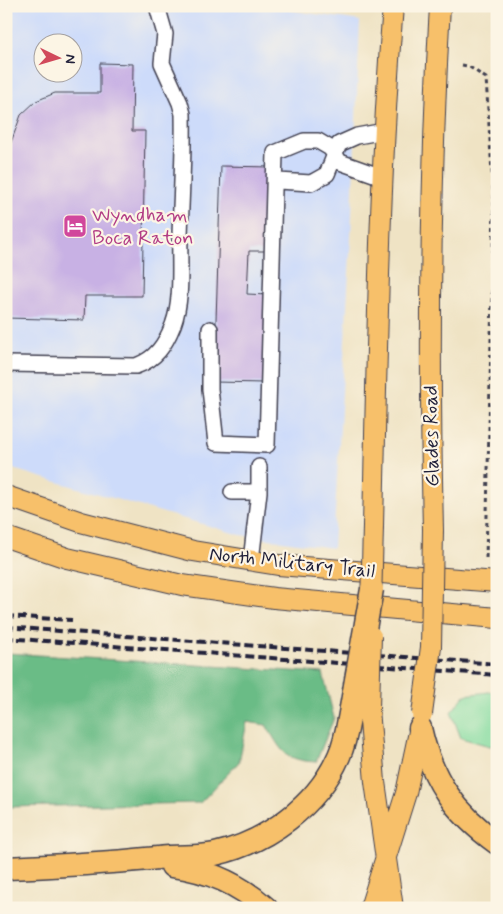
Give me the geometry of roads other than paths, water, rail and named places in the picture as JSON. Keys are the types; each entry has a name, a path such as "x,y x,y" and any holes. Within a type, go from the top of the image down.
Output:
{"highway":[{"path":"6,868 119,863 161,857 188,857 214,854 247,844 277,828 299,810 330,774 360,709 372,589"},
{"path":"421,721 431,765 443,789 464,815 497,843"},
{"path":"119,863 174,866 202,872 218,877 239,888 266,908"}],"main road":[{"path":"372,589 382,177 393,6"},
{"name":"Glades Road","path":"370,908 406,793 421,721 431,647 433,530 431,296 440,6"},
{"name":"North Military Trail","path":"6,496 90,524 193,551 278,565 497,582"},
{"name":"North Military Trail","path":"6,537 67,558 182,585 274,598 497,618"},
{"name":"Glades Road","path":"360,709 375,782 393,908"}],"lane":[{"path":"6,364 136,366 147,362 159,352 174,323 178,304 183,114 162,63 165,34 157,6"},
{"path":"278,181 311,183 327,174 337,159 339,144 357,136 384,131"},
{"path":"210,328 210,389 216,443 267,445 275,153 304,141 318,141 330,148 337,159 382,177"},
{"path":"251,561 259,492 259,467"},
{"path":"232,492 259,492"}],"railway":[{"path":"6,616 72,620"},
{"path":"6,627 497,664"},
{"path":"6,638 497,675"}],"place":[{"name":"Wyndham Boca Raton","path":"75,226"}]}
